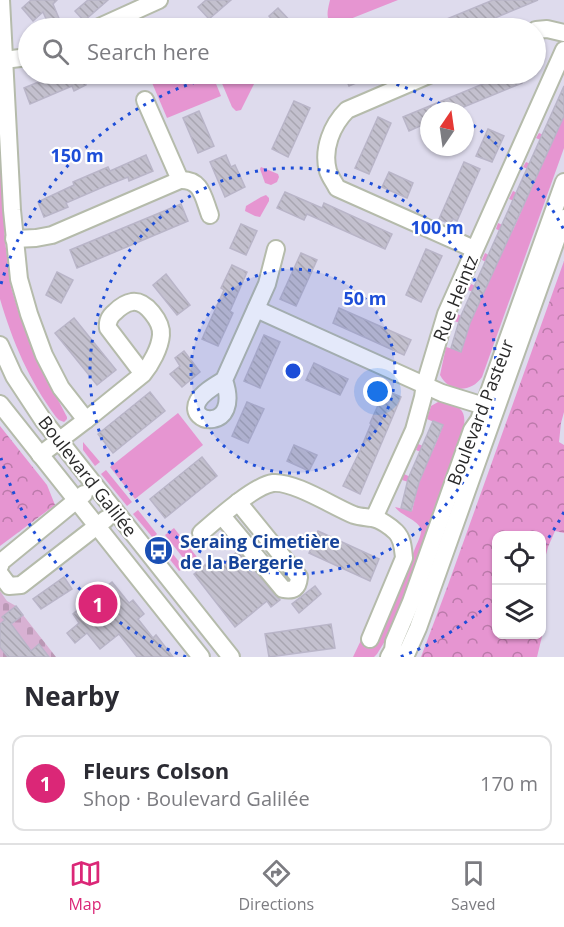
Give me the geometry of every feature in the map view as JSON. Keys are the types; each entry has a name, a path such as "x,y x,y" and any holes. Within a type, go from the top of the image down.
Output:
{"street":[{"path":"1,0 14,239 19,279 33,329 44,355 61,388 86,420"},
{"path":"119,18 159,0"},
{"path":"546,29 564,33"},
{"name":"Rue Heintz","path":"374,518 414,430 446,314 564,50"},
{"path":"4,60 18,58"},
{"path":"407,84 347,110 338,119 328,144 328,169 337,188 474,249"},
{"path":"145,100 180,180"},
{"path":"14,239 52,235 180,180 189,180 198,186 210,215"},
{"name":"Boulevard Pasteur","path":"380,657 388,647 392,650 411,602 564,182"},
{"name":"Boulevard Pasteur","path":"405,657 418,628 564,218"},
{"path":"224,380 267,284 276,249"},
{"path":"256,309 442,393 484,406"},
{"name":"Boulevard Galilée","path":"0,345 23,392 59,441 231,657"},
{"path":"40,455 143,374"},
{"name":"Boulevard Galilée","path":"0,404 201,657"},
{"path":"201,532 238,502 260,488 274,483 302,491 355,515 374,518 392,528 400,537 404,558 370,639"},
{"path":"0,566 1,562 94,486"},
{"path":"222,516 283,589 290,590 296,587 299,577 238,502"},
{"path":"0,574 9,586 21,585 115,512"}],"green space":[{"path":"330,0 398,0 353,18 328,18"},
{"path":"153,84 216,84 221,96 167,118"},
{"path":"222,84 254,84 241,110 236,111"},
{"path":"564,116 564,148 482,377 472,386 454,388 440,375 446,347 461,351 469,326 454,321 457,314 471,320 482,296 468,290 471,284 485,290 495,266 482,260 485,253 498,260 509,235 496,229 498,223 513,230 524,205 509,199 513,191 527,197 538,174 523,167 526,162 540,168 551,145 536,138 539,133 553,139"},
{"path":"0,147 5,241 11,287 34,354 67,417 64,422 56,417 30,375 10,331 0,299"},
{"path":"261,167 278,174 277,182 271,185 265,183"},
{"path":"266,195 269,201 260,217 245,211 246,206"},
{"path":"564,261 564,412 559,442 564,445 564,533 555,531 546,555 546,531 492,531 492,639 541,639 537,657 421,657"},
{"path":"445,401 461,410 464,416 464,426 396,618 374,657 353,657 362,638 377,643 419,538 421,531 418,524 395,507 412,511 418,485 402,480 404,474 419,481 430,456 416,450 418,444 433,450 443,426 427,419 431,406"},
{"path":"178,413 203,445 135,499 110,467"},
{"path":"0,426 47,485 55,505 0,546"},
{"path":"83,442 100,462 95,466 83,450"},
{"path":"106,470 132,502 127,506 101,474"},
{"path":"138,510 157,534 153,538 133,514"},
{"path":"174,528 197,557 188,564 165,535"},
{"path":"161,539 184,568 179,571 156,542"},
{"path":"0,591 7,601 16,606 56,657 0,657"}],"building":[{"path":"31,0 57,0 53,4 59,18 46,18 43,12 36,18 30,18 22,8"},
{"path":"88,0 108,0 87,18 81,18 75,11"},
{"path":"206,0 231,0 210,18 198,7"},
{"path":"493,0 538,0 495,18 449,18"},
{"path":"278,8 287,18 271,18 269,16"},
{"path":"34,84 86,85 74,91 72,86 30,104 24,88"},
{"path":"483,84 520,84 474,103 439,102"},
{"path":"564,86 564,116 470,323 461,352 451,348 460,318"},
{"path":"294,101 310,108 288,157 272,149"},
{"path":"420,110 420,126 409,131 403,117"},
{"path":"199,111 214,146 198,153 183,118"},
{"path":"378,117 391,123 369,174 355,168"},
{"path":"488,129 504,136 492,162 476,156"},
{"path":"146,155 153,171 129,181 128,177 103,187 66,203 68,207 44,217 38,202 74,185 73,182 108,167 110,171"},
{"path":"226,155 231,167 235,165 245,187 225,197 210,162"},
{"path":"464,162 480,169 457,221 453,219 450,224 439,219"},
{"path":"389,172 413,183 407,198 382,187"},
{"path":"285,192 322,208 324,203 392,234 385,249 307,214 304,220 277,208"},
{"path":"181,204 188,221 77,268 70,250"},
{"path":"241,224 257,231 246,255 230,248"},
{"path":"426,249 442,256 421,302 406,295"},
{"path":"301,253 317,260 296,306 280,299"},
{"path":"232,265 247,272 230,311 233,313 218,346 202,339 224,290 221,288"},
{"path":"57,272 73,280 61,303 46,295"},
{"path":"166,274 190,305 177,315 153,285"},
{"path":"339,308 411,340 404,355 333,323"},
{"path":"74,318 116,370 97,385 55,333"},
{"path":"264,335 280,342 260,388 244,381"},
{"path":"184,351 200,372 182,387 170,374 180,366 175,358"},
{"path":"314,363 348,379 340,395 306,380"},
{"path":"385,390 401,397 360,494 343,486"},
{"path":"150,392 165,411 113,453 98,434"},
{"path":"247,402 264,409 248,443 232,436"},
{"path":"433,421 443,425 419,482 411,511 401,508 408,479"},
{"path":"294,445 317,455 309,471 287,461"},
{"path":"202,457 217,476 165,518 150,499"},
{"path":"318,531 379,559 370,581 309,553"},
{"path":"238,551 280,600 271,607 267,601 235,627 194,574 212,559 219,567"},
{"path":"64,577 72,589 41,609 33,599"},
{"path":"112,582 129,603 133,600 144,614 138,619 153,638 156,635 173,657 137,657 119,634 100,649 87,633 75,643 67,633 79,623 73,614 82,606 78,603 99,586 102,590"},
{"path":"315,586 321,594 299,613 292,604"},
{"path":"16,606 23,615 11,624 31,651 39,644 49,657 8,657 0,647 0,624 5,620 2,617"},
{"path":"331,624 335,648 269,657 265,634"}],"place":[{"name":"Seraing Cimetière de la Bergerie","path":"159,551"},
{"name":"Fleurs Colson","path":"98,604"}]}
